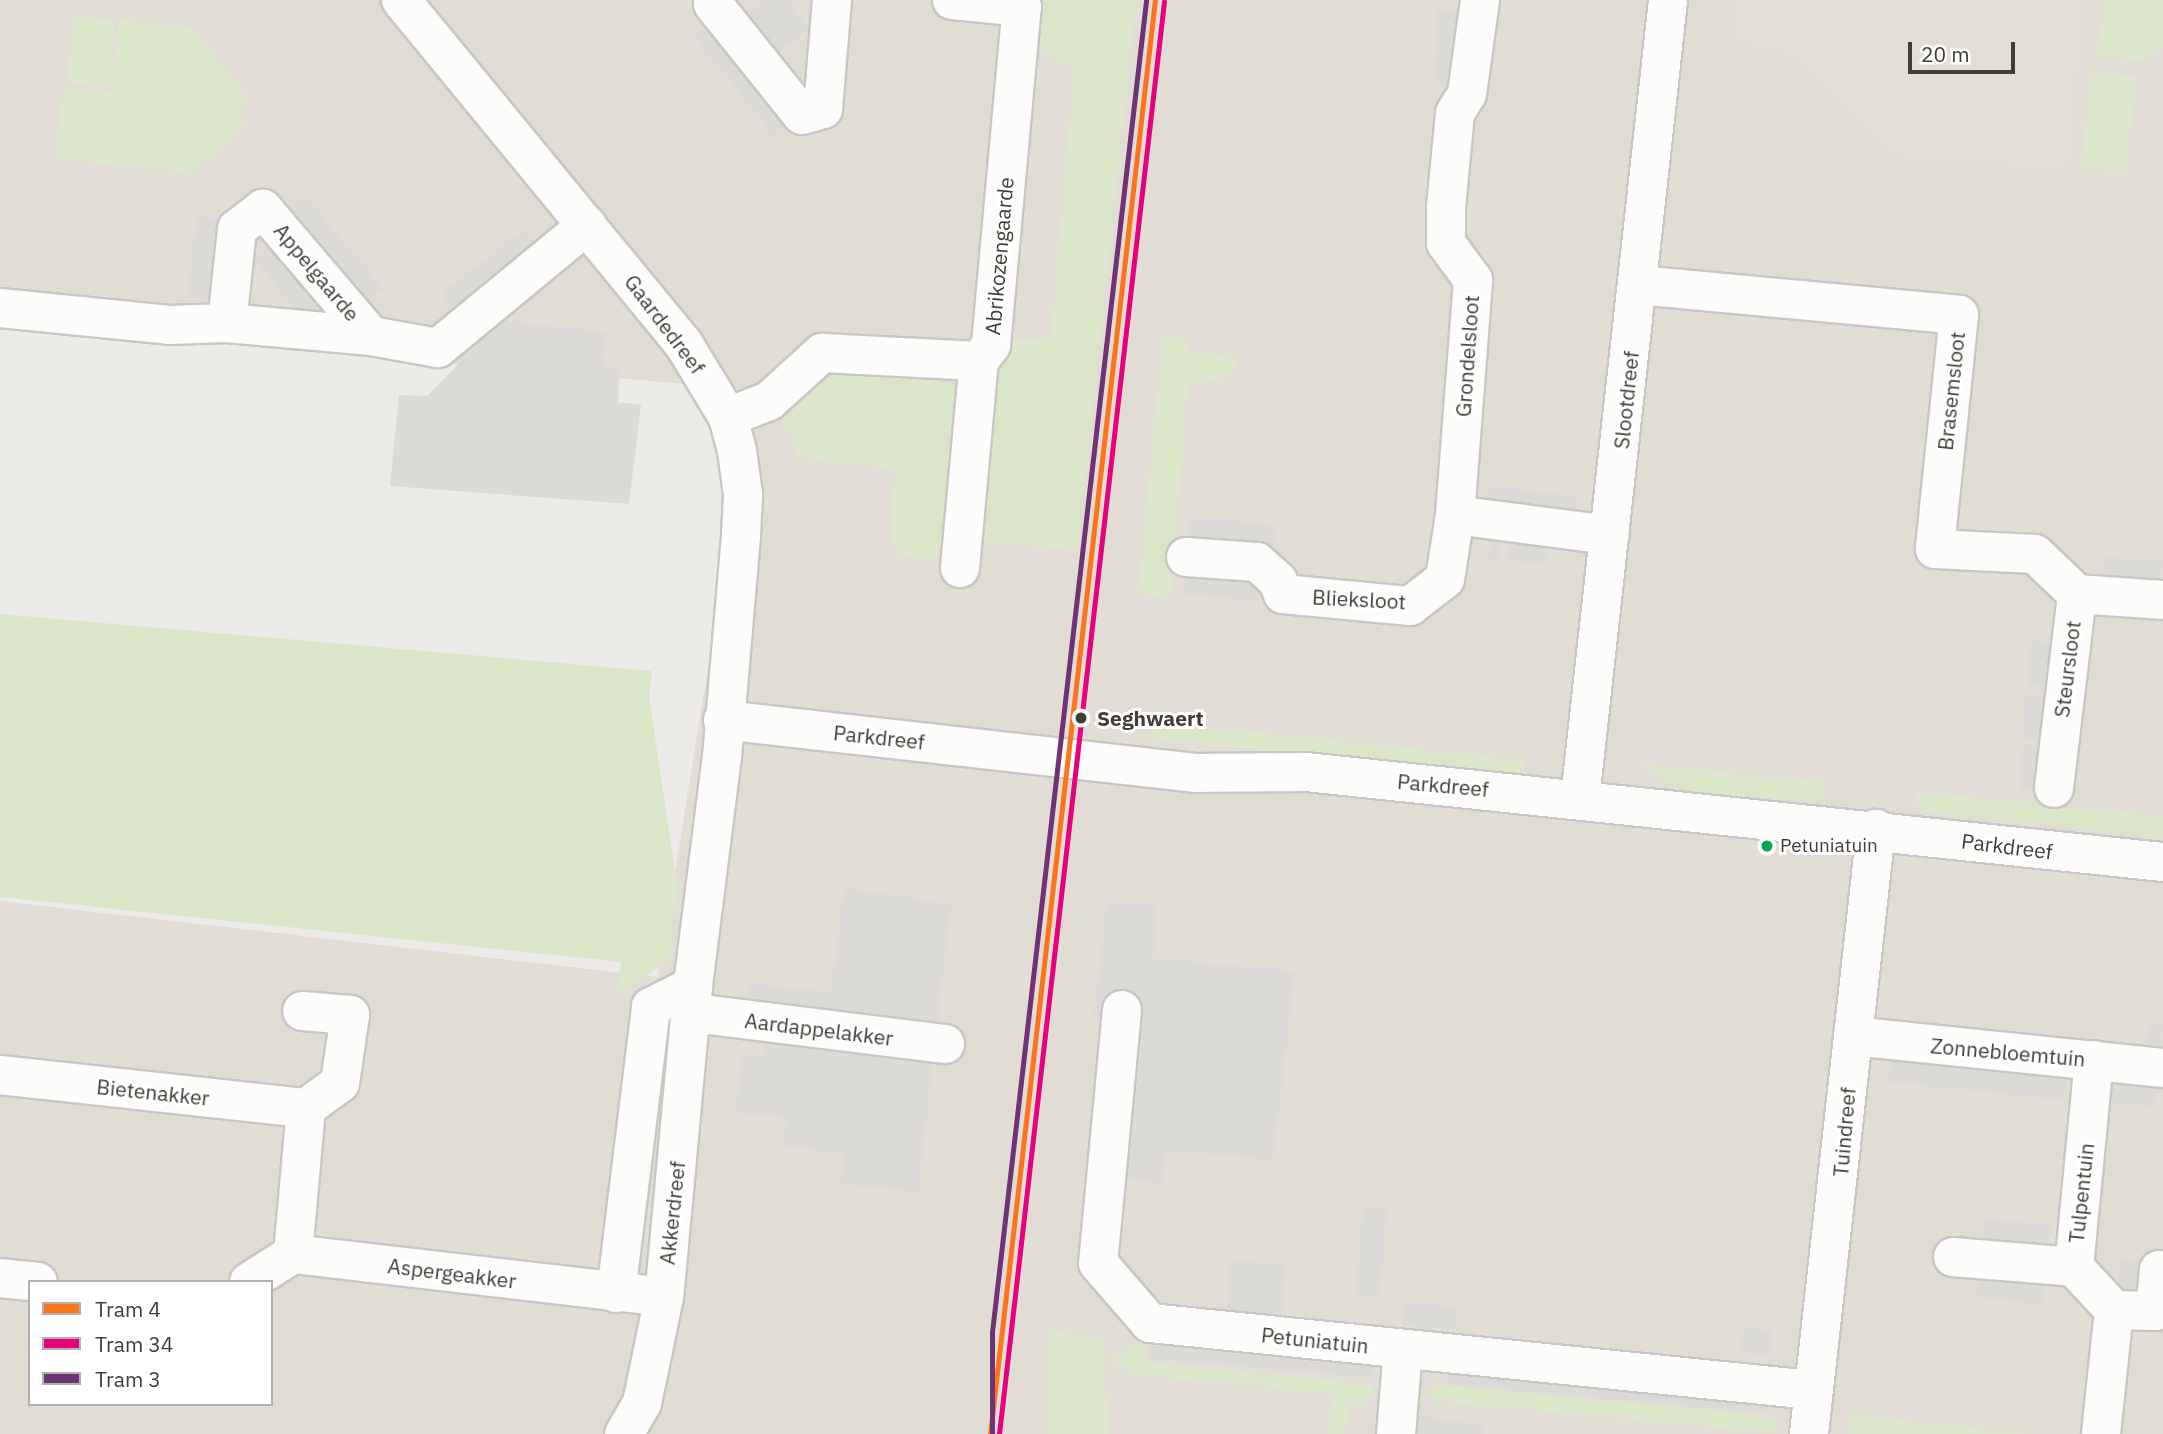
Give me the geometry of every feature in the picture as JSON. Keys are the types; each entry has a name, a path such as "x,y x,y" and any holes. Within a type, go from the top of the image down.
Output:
{"street":[{"name":"Gaardedreef","path":"401,0 683,343 728,417 743,494 723,720"},
{"path":"713,4 802,115 823,109 832,0"},
{"path":"952,0 1020,3"},
{"name":"Grondelsloot","path":"1455,515 1473,280 1446,243 1446,207 1455,113 1467,94 1480,0"},
{"name":"Slootdreef","path":"1580,799 1668,0"},
{"name":"Abrikozengaarde","path":"728,417 769,401 822,353 979,361 991,345 1020,3"},
{"name":"Appelgaarde","path":"227,323 237,229 263,209 371,336"},
{"name":"Appelgaarde","path":"0,308 169,325 227,323 371,336 438,348 587,225"},
{"name":"Brasemsloot","path":"1638,285 1959,315 1935,549 2035,554 2077,594"},
{"path":"960,568 979,361"},
{"path":"1455,515 1610,535"},
{"name":"Blieksloot","path":"1186,557 1257,562 1278,581 1283,594 1410,606 1445,579 1455,515"},
{"name":"Steursloot","path":"2053,788 2077,594 2163,600"},
{"name":"Parkdreef","path":"723,720 1195,773 1306,772 1876,829 2163,862"},
{"name":"Akkerdreef","path":"624,1434 642,1403 664,1297 723,720"},
{"name":"Tuindreef","path":"1809,1434 1812,1390 1838,1199 1876,829"},
{"path":"616,1293 651,1007 693,1000"},
{"name":"Aardappelakker","path":"693,1000 945,1044"},
{"name":"Petuniatuin","path":"1122,1010 1098,1263 1150,1323 1812,1390"},
{"path":"252,1280 293,1254 306,1108 340,1083 350,1015 302,1012"},
{"name":"Zonnebloemtuin","path":"1853,1037 2163,1068"},
{"name":"Tulpentuin","path":"2094,1060 2074,1267 2114,1310"},
{"name":"Bietenakker","path":"0,1075 306,1108"},
{"name":"Aspergeakker","path":"293,1254 664,1297"},
{"path":"1953,1257 2074,1267"},
{"path":"2101,1434 2114,1310 2155,1311 2159,1270 2163,1271"},
{"path":"0,1278 28,1281"},
{"path":"1396,1434 1402,1349"}],"shaded area":[{"path":"0,0 2163,0 2163,1434 0,1434 0,901 658,977 753,390 0,324"},
{"path":"764,0 787,0 809,28 774,56 743,16"},
{"path":"1736,0 2084,0 2068,170 1891,156 1793,56 1733,41"},
{"path":"1437,10 1464,11 1461,86 1434,85"},
{"path":"709,22 790,122 774,135 693,35"},
{"path":"306,197 382,288 363,305 286,214"},
{"path":"197,216 223,219 213,300 187,296"},
{"path":"523,230 538,249 456,313 441,294"},
{"path":"273,241 326,304 306,321 253,258"},
{"path":"502,320 606,332 604,365 620,368 618,402 641,405 629,504 390,486 399,395 427,396"},
{"path":"1487,486 1577,495 1574,516 1485,507"},
{"path":"1189,518 1276,524 1274,547 1260,547 1257,600 1183,595"},
{"path":"1490,541 1549,544 1547,564 1507,561 1508,544 1499,543 1498,561 1489,560"},
{"path":"2103,557 2163,561 2161,584 2101,580"},
{"path":"2031,641 2053,643 2049,687 2027,685"},
{"path":"2026,696 2048,698 2044,742 2022,740"},
{"path":"2023,745 2045,747 2041,791 2019,789"},
{"path":"844,888 951,904 918,1192 841,1184 843,1154 785,1146 786,1118 736,1113 741,1056 764,1058 769,1010 748,1007 749,984 831,992"},
{"path":"1107,902 1157,906 1153,958 1295,971 1273,1160 1167,1150 1163,1183 1128,1180 1142,1040 1108,1036 1109,1021 1093,1019"},
{"path":"2148,1025 2163,1026 2161,1049 2146,1048"},
{"path":"1891,1059 2066,1077 2064,1100 1889,1082"},
{"path":"2103,1078 2163,1084 2163,1088 2156,1087 2155,1107 2100,1101"},
{"path":"1363,1208 1387,1210 1379,1296 1356,1294"},
{"path":"1985,1218 2051,1225 2042,1304 1977,1298"},
{"path":"2120,1259 2144,1261 2141,1298 2117,1296"},
{"path":"1231,1260 1286,1265 1281,1316 1227,1311"},
{"path":"1403,1303 1456,1307 1454,1329 1401,1325"},
{"path":"1744,1327 1773,1331 1769,1356 1741,1352"},
{"path":"1152,1337 1374,1356 1372,1377 1150,1358"},
{"path":"1450,1367 1765,1395 1763,1412 1448,1385"},
{"path":"1410,1415 1485,1425 1484,1434 1407,1434"}],"green space":[{"path":"1038,0 1136,0 1077,549 991,544 981,537 994,387 1006,339 1044,341 1051,336 1074,70 1034,46"},
{"path":"2105,0 2163,0 2163,47 2141,60 2097,57"},
{"path":"72,18 114,21 109,86 67,83"},
{"path":"118,20 192,28 249,99 235,111 246,126 191,173 56,159 63,87 112,92"},
{"path":"2091,72 2136,77 2126,172 2081,167"},
{"path":"1163,336 1188,341 1187,352 1237,358 1233,377 1188,383 1170,598 1138,594"},
{"path":"839,371 959,385 939,553 932,559 899,555 892,546 894,469 797,457 793,436 781,418"},
{"path":"0,614 652,671 649,697 677,884 669,960 618,996 621,962 0,897"},
{"path":"1150,721 1525,760 1523,777 1148,738"},
{"path":"1637,764 1825,782 1824,801 1685,793"},
{"path":"1917,792 2163,816 2163,838 1918,811"},
{"path":"1048,1331 1104,1338 1108,1434 1046,1434"},
{"path":"1146,1335 1146,1363 1371,1384 1370,1403 1349,1403 1345,1434 1328,1434 1333,1393 1131,1375 1110,1360"},
{"path":"1448,1385 1773,1416 1775,1433 1433,1401 1429,1397 1434,1386"},
{"path":"1850,1415 2030,1434 1849,1434"}],"tram line":[{"name":"3","path":"992,1434 992,1332 1146,0"},
{"name":"4","path":"990,1434 1155,0"},
{"name":"34","path":"999,1434 1164,1"}],"place":[{"name":"Seghwaert","path":"1081,718"},
{"name":"Petuniatuin","path":"1767,846"}]}
